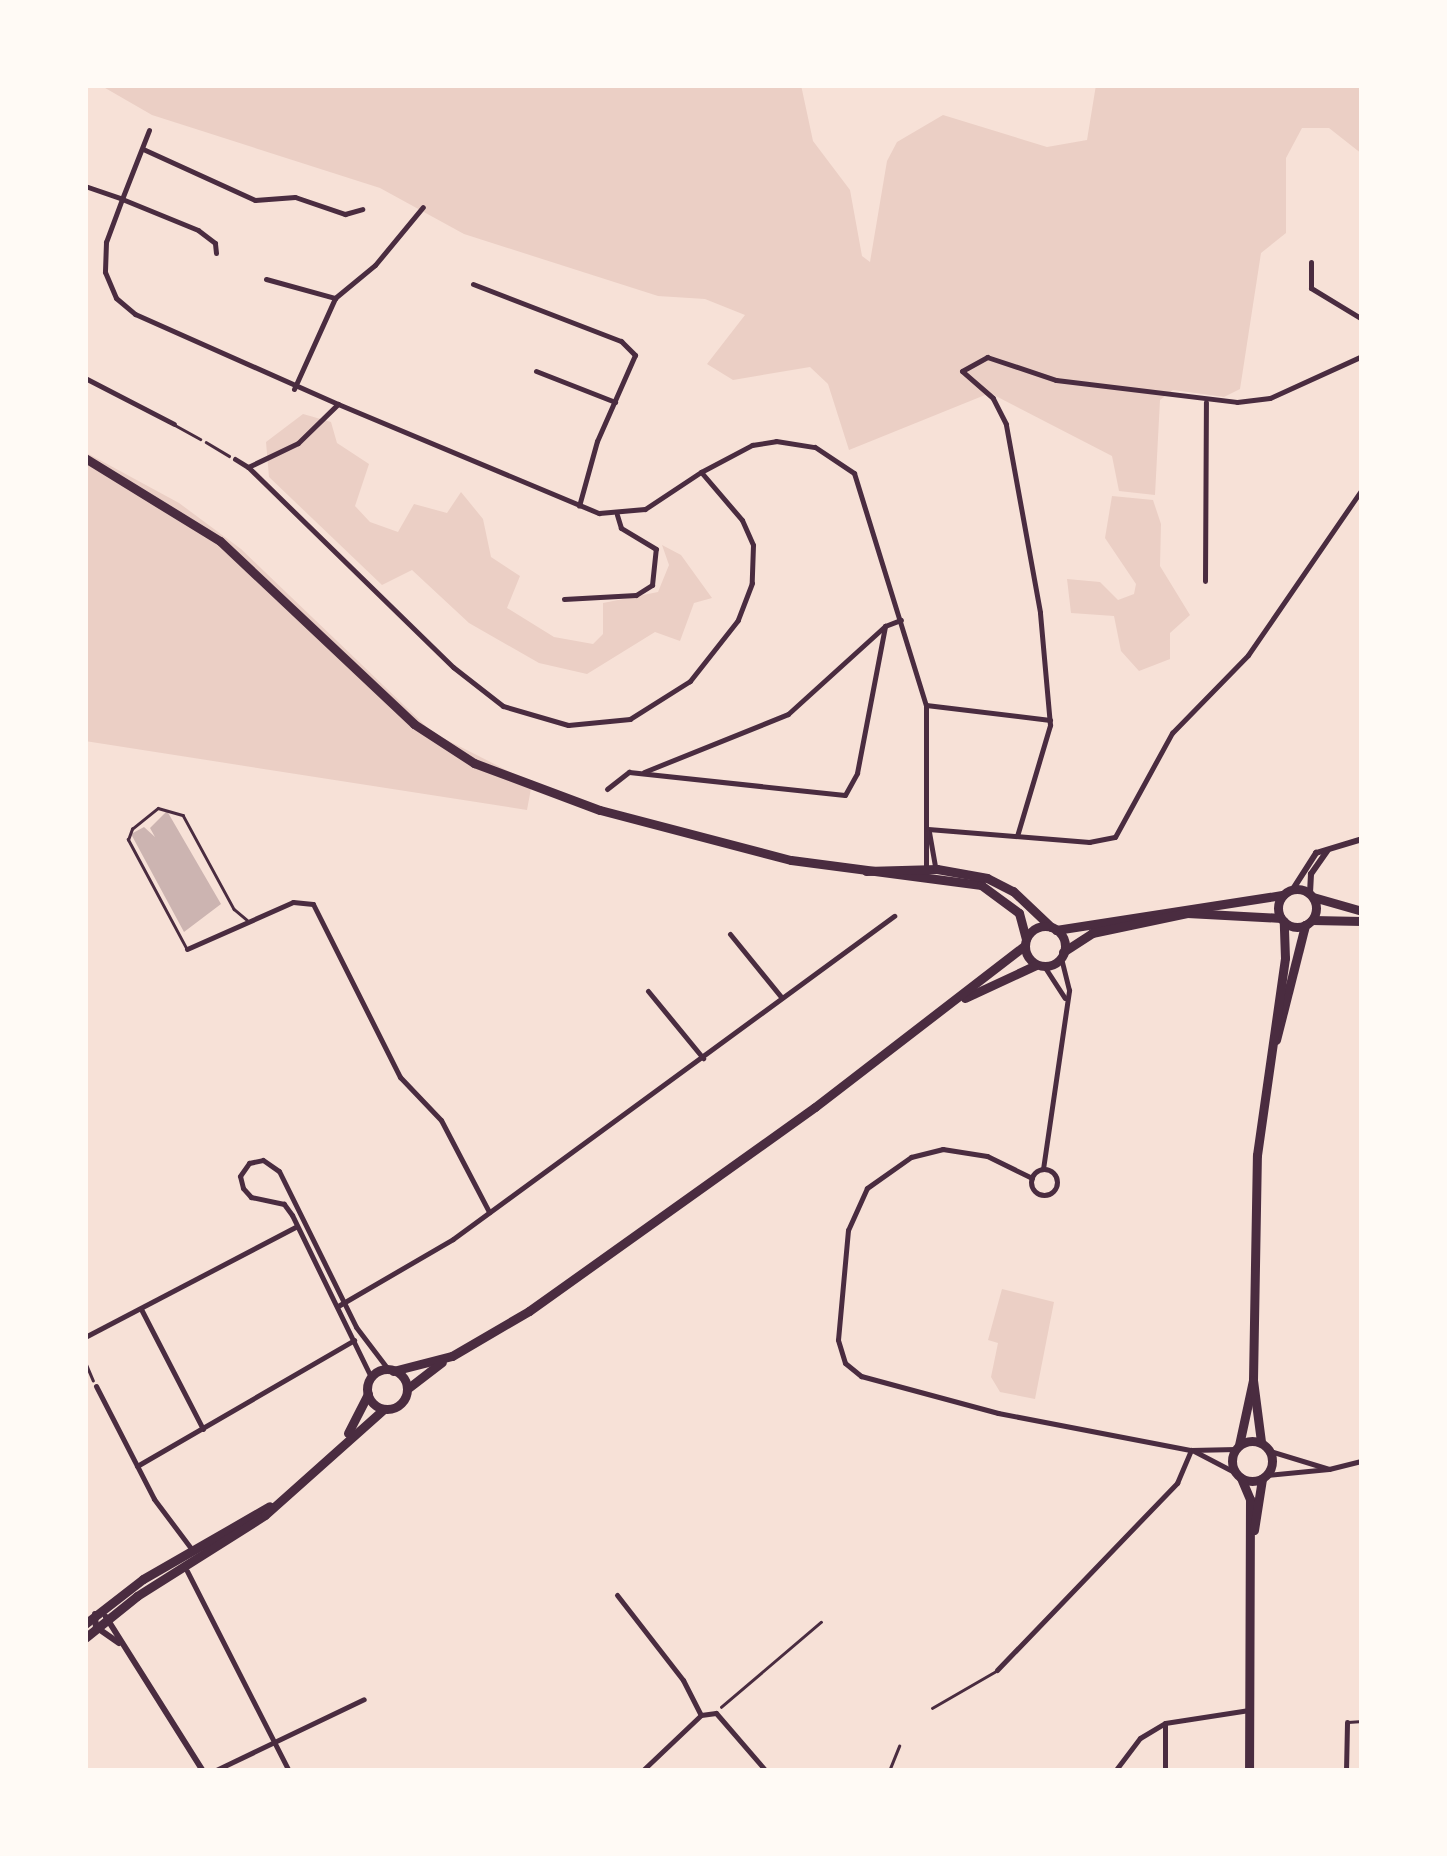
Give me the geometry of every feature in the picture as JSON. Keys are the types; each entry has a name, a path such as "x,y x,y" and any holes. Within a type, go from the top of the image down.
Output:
{"main road":[{"path":"85,458 203,527 292,603 414,724 474,764 600,810 791,860 864,872 931,872 1004,886 1053,928 1062,954"},
{"path":"931,872 992,890 1019,913 1026,942 1042,965"},
{"path":"1251,1552 1270,1451 1262,1442 1253,1380 1258,1155 1288,892"},
{"path":"91,1625 273,1505 384,1409 402,1402 407,1389 448,1358 560,1289 945,1009 1026,942 1036,928 1288,892 1362,911"},
{"path":"1268,1066 1308,923 1311,895"},
{"path":"945,1009 1017,969 1042,965 1092,933 1188,913 1308,923 1362,921"},
{"path":"341,1444 368,1394 371,1377 448,1358"},
{"path":"391,1370 407,1389"},
{"path":"1248,1771 1250,1499 1238,1475 1238,1447 1253,1380"},
{"path":"368,1394 384,1409"},
{"path":"1238,1447 1262,1442"},
{"path":"1238,1475 1264,1477"},
{"path":"85,1638 95,1614 143,1578 273,1505"}],"street":[{"path":"150,130 122,199 104,262 120,303 294,388 578,506 617,515 655,504 701,472 763,442 804,444 840,459 858,480 926,705 931,872"},
{"path":"142,149 255,200 294,196 346,214 362,209"},
{"path":"85,186 198,230 214,243 216,253"},
{"path":"294,388 336,298 375,266 423,207"},
{"path":"1311,262 1311,288 1362,319"},
{"path":"266,279 336,298"},
{"path":"472,284 626,344 635,364 616,402 578,506"},
{"path":"1017,836 1050,720 1032,552 1010,436 993,398 962,371 987,357 1046,378 1206,402 1270,398 1362,356"},
{"path":"536,371 616,402"},
{"path":"85,378 174,424"},
{"path":"1205,581 1206,402"},
{"path":"248,468 298,443 338,404"},
{"path":"235,460 248,468 487,697 535,719 595,726 630,719 679,690 718,650 748,598 755,557 749,532 701,472"},
{"path":"928,829 1098,842 1120,832 1172,733 1248,655 1362,489"},
{"path":"564,600 636,595 652,585 656,549 621,528 617,515"},
{"path":"641,773 788,714 884,626 901,620"},
{"path":"607,789 620,774 641,773 845,795 857,772 884,626"},
{"path":"926,705 1050,720"},
{"path":"1288,892 1309,860 1332,846 1362,840"},
{"path":"1311,895 1316,864 1332,846"},
{"path":"187,949 292,902 313,904 400,1077 441,1120 489,1212"},
{"path":"341,1304 489,1212 894,916"},
{"path":"730,934 782,998"},
{"path":"1032,1178 1043,1169 1066,1006 1062,954"},
{"path":"1042,965 1058,980 1066,1006"},
{"path":"648,991 704,1058"},
{"path":"1043,1169 1056,1176 1052,1192 1037,1192 1032,1178 987,1156 943,1149 912,1157 867,1188 848,1230 838,1340 845,1363 861,1376 998,1413 1191,1450 1238,1447"},
{"path":"341,1304 284,1204 247,1194 240,1176 245,1166 258,1160 275,1166 358,1338 371,1377"},
{"path":"85,1337 304,1222"},
{"path":"141,1309 203,1428"},
{"path":"358,1338 391,1370"},
{"path":"137,1466 358,1338"},
{"path":"96,1386 137,1466 190,1548"},
{"path":"1191,1450 1238,1475"},
{"path":"997,1670 1177,1483 1191,1450"},
{"path":"1270,1451 1329,1470"},
{"path":"1264,1477 1329,1470 1362,1461"},
{"path":"187,1571 289,1771"},
{"path":"616,1595 683,1680 700,1715"},
{"path":"95,1614 107,1617 120,1644 203,1771"},
{"path":"91,1625 120,1644"},
{"path":"214,1771 364,1699"},
{"path":"1115,1771 1140,1738 1165,1723 1249,1710"},
{"path":"642,1771 700,1715 719,1713 766,1771"},
{"path":"1346,1771 1347,1722"},
{"path":"1164,1771 1165,1723"}],"lane":[{"path":"174,424 200,439"},
{"path":"187,949 129,844 132,828 158,808 183,816 234,909 247,920"},
{"path":"932,1708 997,1670"},
{"path":"1347,1722 1362,1722"}],"path":[{"path":"200,439 235,460"},
{"path":"85,1361 96,1386"},
{"path":"719,1713 821,1622"},
{"path":"888,1771 899,1746"}],"shaded area":[{"path":"100,85 801,85 813,141 850,190 862,256 870,262 887,161 897,142 943,115 1047,147 1087,140 1096,85 1362,85 1362,154 1329,128 1302,128 1286,158 1286,233 1261,253 1240,389 1224,397 1173,390 1160,400 1155,495 1119,491 1112,456 990,393 849,450 828,384 810,367 733,380 707,364 745,315 705,299 658,296 464,234 380,188 152,115"},
{"path":"303,414 331,422 337,443 369,464 355,506 370,522 398,532 414,504 447,513 461,492 483,519 491,557 520,576 507,608 554,637 593,644 603,634 603,603 658,592 669,565 662,545 681,555 712,598 694,603 680,641 655,632 587,674 539,663 469,623 412,570 382,585 269,477 266,442"},
{"path":"85,452 179,503 241,549 433,733 532,783 527,810 85,741"},
{"path":"1112,496 1153,500 1161,524 1160,566 1190,615 1170,633 1170,659 1139,671 1121,651 1114,616 1071,613 1067,579 1100,582 1118,600 1134,594 1136,584 1105,538"},
{"path":"1002,1289 1054,1302 1035,1399 1000,1392 991,1377 998,1343 988,1340"}],"building":[{"path":"167,811 221,904 184,932 131,834 144,827 155,837 150,828"}]}
